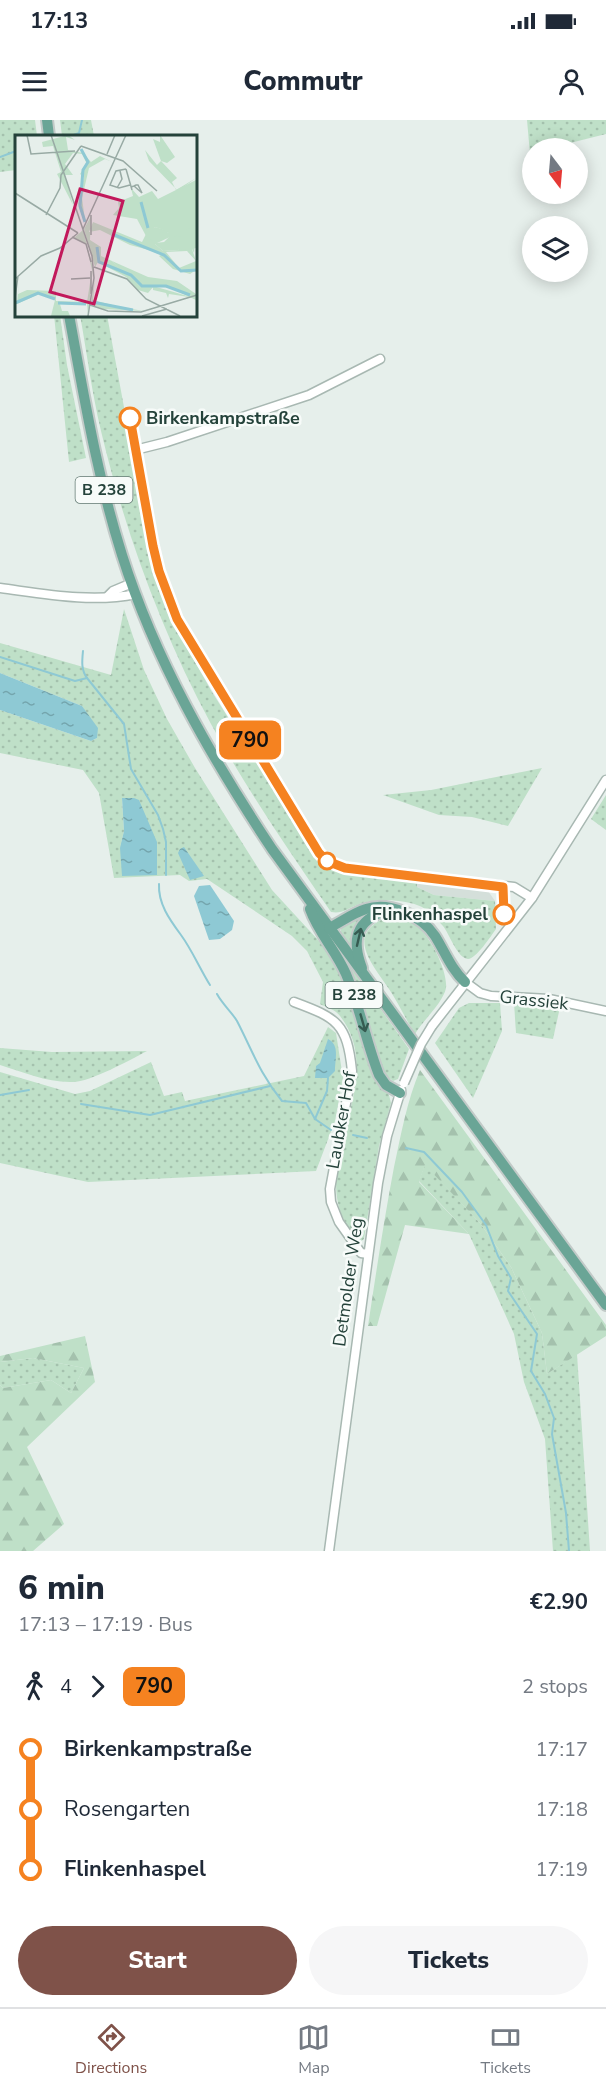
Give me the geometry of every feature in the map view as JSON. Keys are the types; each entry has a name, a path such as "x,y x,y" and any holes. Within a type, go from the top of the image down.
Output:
{"main road":[{"path":"47,120 49,135"},
{"name":"B 238","path":"69,316 95,454 111,518 136,594 166,667 200,733 272,849 606,1305"},
{"name":"B 238","path":"304,894 316,924 333,949 352,988 379,1076 386,1085 402,1088"},
{"path":"329,928 365,909 375,907 413,916 436,938 456,974 465,982"},
{"path":"367,980 356,949 359,929 365,921 377,913 389,909"}],"street":[{"path":"380,359 325,389 309,395 135,450 159,571 177,619 319,853 327,861 345,868 368,872 514,887 532,898"},
{"path":"107,597 113,591 132,583"},
{"path":"0,588 85,599 107,597 114,599 136,594"},
{"name":"Detmolder Weg","path":"329,1551 382,1160 392,1116 402,1088 421,1044 432,1026 532,898 606,780"},
{"name":"Grassiek","path":"465,982 480,993 491,996 549,999 606,1011"},
{"name":"Laubker Hof","path":"294,1002 328,1015 334,1020 345,1039 350,1055 352,1071 331,1175 331,1202 339,1222 361,1253 368,1254"}],"shaded area":[{"path":"417,882 486,888 495,901 434,895 417,887"}],"green space":[{"path":"0,120 35,120 37,135 15,135 15,170 0,172"},
{"path":"60,120 91,120 94,135 62,135"},
{"path":"527,120 606,120 606,134 588,138 529,138"},
{"path":"54,316 60,316 67,365 86,458 69,462"},
{"path":"80,316 107,316 149,555 161,593 176,628 212,692 319,861 354,874 379,879 417,882 417,887 434,895 495,901 496,929 483,947 471,958 464,958 441,924 422,907 415,904 381,900 357,905 341,912 331,912 284,843 211,724 161,618 121,507 92,388"},
{"path":"124,609 144,670 167,719 195,768 272,890 319,941 347,987 391,1103 379,1146 364,1239 360,1242 349,1229 341,1214 336,1181 355,1084 356,1061 352,1038 340,1016 320,1004 323,982 307,951 292,936 207,879 189,881 180,875 114,878 99,793 83,770 0,753 0,710 91,741 97,738 82,706 0,673 0,643 111,675","holes":["122,798 134,798 120,848 124,831"]},
{"path":"542,768 508,826 472,817 439,815 383,795 431,790"},
{"path":"606,795 606,830 591,819"},
{"path":"371,912 351,947 340,933 342,926"},
{"path":"391,916 411,922 422,931 437,954 446,981 441,1000 415,1034 365,948 368,930 376,923"},
{"path":"350,966 409,1049 398,1079 393,1081 383,1073 357,987 347,968"},
{"path":"469,1003 500,1003 502,1031 473,1098 435,1043 459,1008"},
{"path":"514,1003 560,1007 553,1039 516,1033"},
{"path":"328,1027 336,1033 343,1078 335,1121 316,1171 88,1182 0,1163 0,1072 75,1094 90,1091 151,1062 164,1096 182,1092 185,1101 304,1076"},
{"path":"0,1048 52,1052 147,1051 89,1078 64,1082 36,1077 0,1065"},
{"path":"420,1070 606,1325 606,1336 547,1374 542,1333 511,1267 480,1223 425,1165 419,1182 469,1234 405,1225 377,1326 368,1326 394,1167 408,1106"},
{"path":"425,1164 480,1223 511,1267 542,1333 547,1374 577,1354 590,1551 553,1551 545,1439 524,1382 514,1334 469,1234 419,1181"},
{"path":"85,1336 95,1382 27,1447 64,1524 33,1551 0,1551 0,1385 3,1388 51,1380 71,1393 84,1368 33,1358 0,1362 0,1356"},
{"path":"33,1358 84,1368 71,1393 51,1380 3,1388 0,1385 0,1362"}],"water":[{"path":"0,673 82,706 98,728 97,738 91,741 0,710"},
{"path":"122,798 139,800 157,842 157,875 122,876 120,848 124,831"},
{"path":"184,847 204,876 190,880 178,853"},
{"path":"210,885 234,921 232,930 220,939 209,940 194,896 199,886"},
{"path":"328,1039 335,1049 335,1071 328,1078 315,1078 316,1066 320,1063"}],"waterway":[{"path":"74,135 79,133 82,120"},
{"path":"0,157 15,151"},
{"path":"83,651 83,669 87,678"},
{"path":"0,657 75,681 87,678 124,724 131,769 158,815 163,829 166,842 166,875"},
{"path":"159,884 160,898 166,911 210,985"},
{"path":"217,994 237,1021 262,1071 282,1101 306,1103 315,1119 331,1130"},
{"path":"315,1119 327,1091 328,1078"},
{"path":"81,1104 150,1115 270,1086"},
{"path":"0,1095 29,1090"},
{"path":"353,1135 367,1138"},
{"path":"406,1148 424,1152 462,1192 486,1225 498,1256 511,1278 508,1291 537,1334 531,1371 545,1394 554,1418 552,1434 566,1513 569,1551"}],"bus line":[{"name":"790","path":"130,418 153,546 159,571 177,619 319,853 327,861 345,868 503,887 504,914"}],"place":[{"name":"Birkenkampstraße","path":"130,418"},
{"name":"Flinkenhaspel","path":"504,914"}]}
